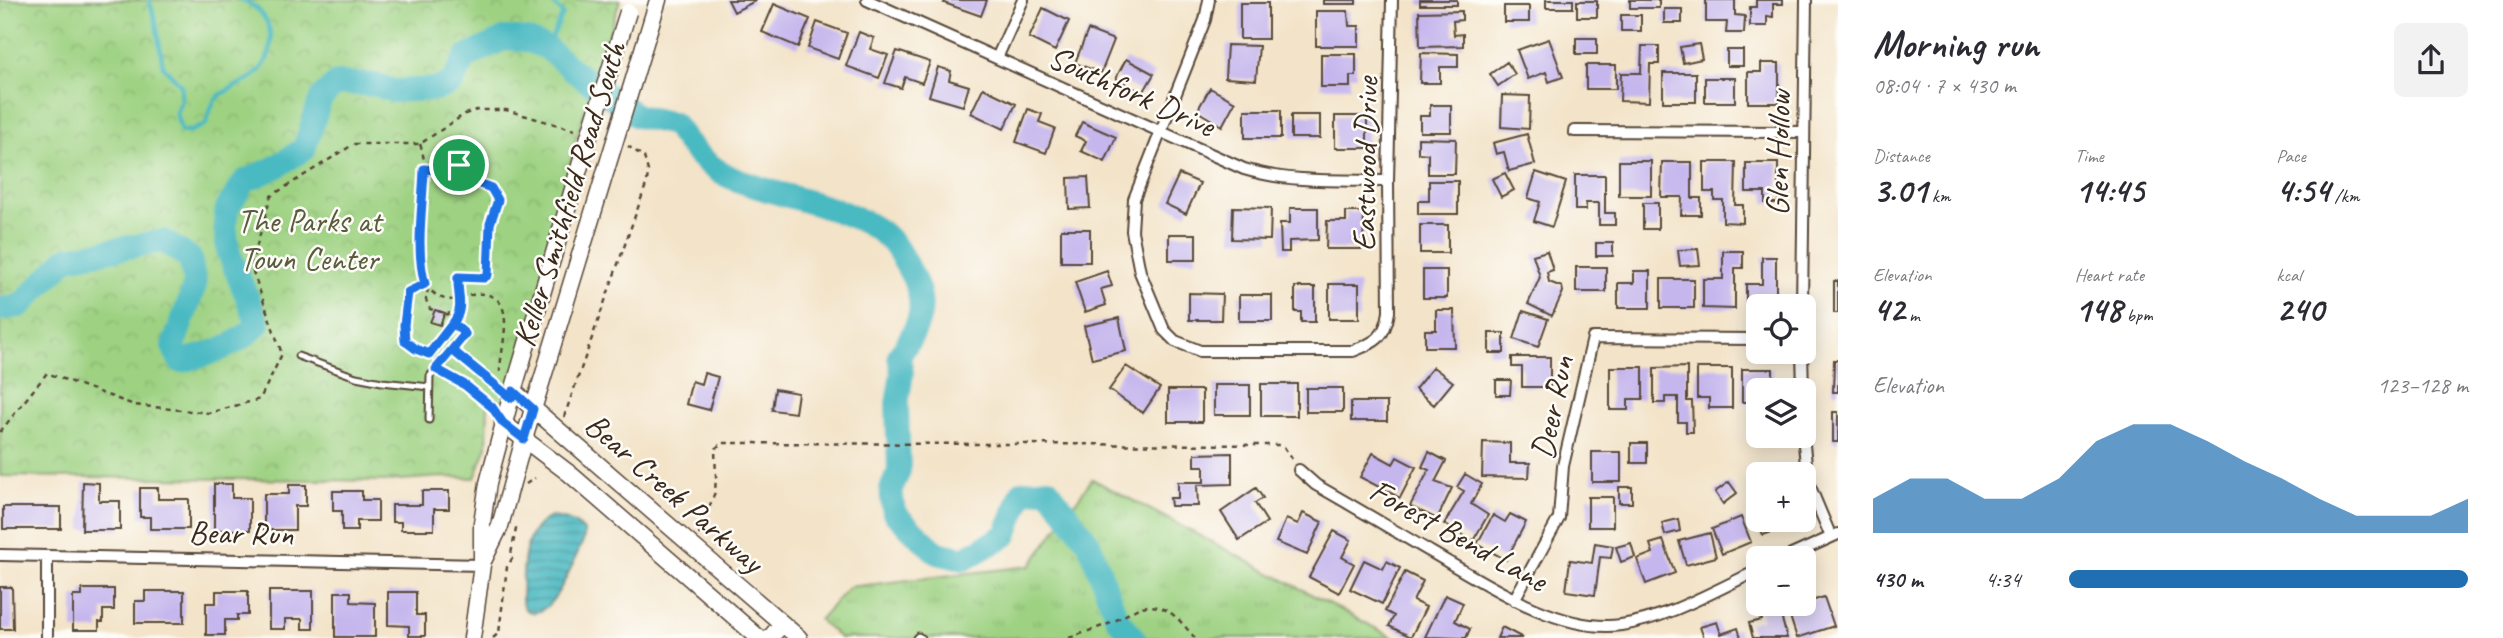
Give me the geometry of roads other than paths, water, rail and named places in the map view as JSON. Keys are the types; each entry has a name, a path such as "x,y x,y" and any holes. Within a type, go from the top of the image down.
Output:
{"main road":[{"name":"Keller Smithfield Road South","path":"482,565 500,526 657,0"},
{"name":"Keller Smithfield Road South","path":"472,638 482,565 482,523 488,483 503,423 630,6"},
{"name":"Bear Creek Parkway","path":"512,395 533,409 799,638"},
{"name":"Bear Creek Parkway","path":"503,423 570,474 760,638"},
{"path":"661,553 677,533"},
{"path":"771,638 782,624"}],"street":[{"name":"Southfork Drive","path":"867,0 1159,132 1266,176 1388,181"},
{"path":"997,58 1023,0"},
{"path":"1159,132 1205,20 1209,0"},
{"name":"Eastwood Drive","path":"1159,132 1134,199 1132,231 1140,272 1155,312 1164,330 1174,341 1200,351 1353,351 1374,342 1387,328 1389,312 1388,181 1392,0"},
{"name":"Glen Hollow","path":"1802,294 1806,0"},
{"path":"1574,131 1803,132"},
{"name":"Deer Run","path":"1514,600 1559,518 1563,466 1593,338 1746,339"},
{"path":"1804,448 1808,482 1834,536 1812,546"},
{"name":"Forest Bend Lane","path":"1299,470 1316,485 1514,600 1580,624 1619,625 1666,612 1746,576"},
{"name":"Bear Run","path":"0,555 482,565"},
{"path":"47,556 47,638"}],"lane":[{"path":"429,420 430,376 465,334"},
{"path":"452,350 512,395"},
{"path":"298,356 356,377 430,387"},
{"path":"436,369 465,385 492,407 503,423"},
{"path":"916,638 922,638"}],"water":[{"path":"551,517 565,519 577,525 584,531 584,539 570,571 549,605 540,611 530,612 522,602 525,554 534,531"}],"waterway":[{"path":"149,0 163,66 181,85 181,100 176,113 181,131 191,131 206,124 217,98 255,75 263,66 271,44 267,22 252,5 241,0"},
{"path":"547,48 563,14 550,0"},
{"path":"0,309 20,306 67,258 163,241 190,258 195,285 173,346 180,361 232,344 258,324 228,251 225,224 227,208 245,181 274,168 304,149 321,98 337,83 377,85 393,91 436,89 452,83 466,57 506,38 526,40 547,48 575,72 637,116 674,124 699,155 723,174 859,219 891,241 915,281 921,303 913,334 899,356 902,373 897,404 899,471 891,489 894,513 937,553 964,559 1006,535 1022,492 1048,489 1089,543 1117,618 1134,638"}],"park label":[{"name":"The Parks at Town Center","path":"309,239"}]}
